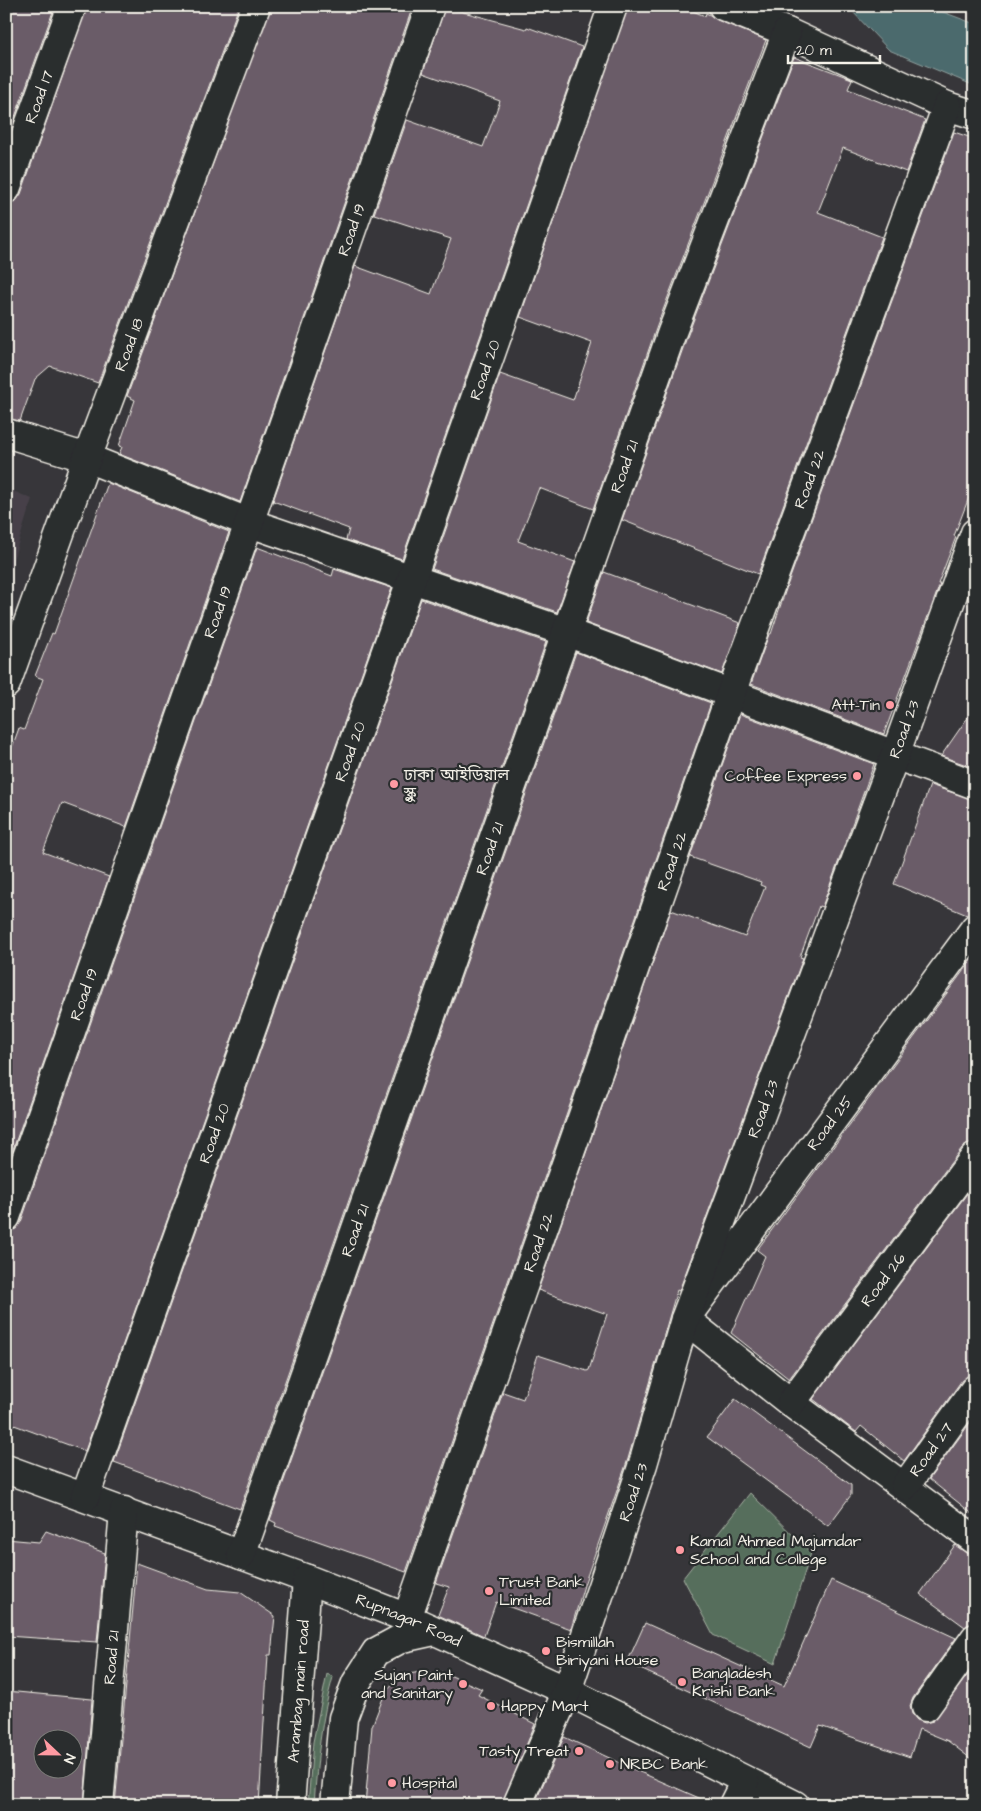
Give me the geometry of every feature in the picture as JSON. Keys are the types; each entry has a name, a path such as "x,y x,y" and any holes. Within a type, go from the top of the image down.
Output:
{"street":[{"name":"Road 17","path":"6,189 72,6"},
{"name":"Road 18","path":"6,684 87,458 256,6"},
{"name":"Road 19","path":"6,1217 430,6"},
{"name":"Road 20","path":"85,1496 412,578 613,6"},
{"path":"723,6 787,32 948,106 975,115"},
{"name":"Road 21","path":"241,1555 672,332 787,32"},
{"name":"Road 22","path":"407,1618 731,693 948,106"},
{"path":"6,433 87,458 250,523 566,632 975,785"},
{"name":"Road 23","path":"517,1805 567,1691 643,1464 685,1319 975,533"},
{"name":"Road 25","path":"685,1319 975,928"},
{"name":"Road 26","path":"791,1403 975,1158"},
{"path":"685,1319 791,1403 906,1486 975,1540"},
{"name":"Road 27","path":"906,1486 975,1389"},
{"name":"Rupnagar Road","path":"6,1469 85,1496 407,1618 567,1691 795,1805"},
{"name":"Road 21","path":"99,1805 124,1511"},
{"name":"Arambag main road","path":"290,1805 307,1579"},
{"path":"336,1805 343,1718 356,1683 376,1652 402,1638 434,1631"},
{"path":"926,1707 975,1638"},
{"path":"733,1805 745,1781"}],"shaded area":[{"path":"6,488 32,499 6,583"}],"green space":[{"path":"750,1493 811,1553 775,1664 713,1635 683,1578"},
{"path":"327,1674 333,1677 320,1740 314,1805 308,1805 313,1742"}],"water":[{"path":"833,6 927,6 975,24 975,86 889,50 851,10"}],"building":[{"path":"6,6 55,6 6,142"},
{"path":"87,6 239,6 98,383 50,366 35,379 20,421 6,418 6,204 16,201 21,194"},
{"path":"271,6 413,6 240,502 119,454 122,447 119,446 135,400 127,396"},
{"path":"628,6 681,6 705,16 706,13 717,20 766,40 657,326 593,509 539,488 518,541 575,562 557,612 432,569 500,374 573,400 592,343 520,317"},
{"path":"445,7 526,29 527,27 582,47 402,559 346,540 349,529 273,501 355,266 431,294 451,239 374,214 407,120 483,147 500,101 423,73"},
{"path":"794,57 852,79 848,89 925,120 906,172 843,148 818,212 882,237 758,574 622,520 687,337"},
{"path":"954,132 975,139 975,482 954,536 956,537 938,584 940,584 884,734 751,684 769,634 771,634"},
{"path":"108,483 229,532 126,827 62,803 43,852 109,877 6,1169 6,764 19,728 24,730 43,679 35,676 52,633 54,634"},
{"path":"257,547 332,576 334,569 392,588 85,1451 6,1422 6,1232 16,1229 21,1222"},
{"path":"604,572 740,623 722,674 586,623"},
{"path":"421,599 546,642 240,1509 114,1462"},
{"path":"576,652 711,703 406,1572 275,1526 276,1523 270,1520"},
{"path":"975,707 975,768 941,756"},
{"path":"740,714 874,764 822,907 819,906 800,957 803,958 679,1291 677,1290 628,1459 585,1582 571,1629 496,1602 484,1636 438,1615 449,1587 436,1583 503,1392 523,1399 538,1355 587,1371 589,1370 607,1314 538,1290 671,910 745,937 765,887 760,885 761,882 690,857"},
{"path":"930,785 975,800 975,913 967,915 894,884"},
{"path":"975,955 975,1142 962,1148 789,1379 731,1333 765,1256 757,1250"},
{"path":"975,1183 975,1374 962,1380 904,1461 861,1426 856,1432 813,1399"},
{"path":"735,1399 851,1485 851,1495 828,1526 707,1437"},
{"path":"975,1416 975,1516 929,1479"},
{"path":"46,1531 105,1553 97,1642 6,1636 6,1539 39,1542"},
{"path":"955,1545 966,1553 975,1555 975,1623 965,1627 920,1594"},
{"path":"137,1563 208,1589 240,1592 275,1616 271,1655 268,1655 259,1805 115,1805"},
{"path":"831,1580 956,1638 913,1698 910,1706 912,1714 917,1720 925,1723 933,1721 975,1665 975,1762 948,1741 919,1729 910,1757 820,1726 811,1747 627,1663 645,1623 784,1686"},
{"path":"426,1671 440,1676 442,1672 482,1689 478,1695 535,1724 502,1805 365,1805 372,1726 385,1693 396,1681 409,1674"},
{"path":"6,1691 92,1699 84,1805 6,1805"},
{"path":"564,1737 642,1773 715,1805 534,1805"}],"place":[{"name":"Att-Tin","path":"890,705"},
{"name":"Coffee Express","path":"857,776"},
{"name":"ঢাকা আইডিয়াল স্কুল","path":"394,784"},
{"name":"Kamal Ahmed Majumdar School and College","path":"680,1550"},
{"name":"Trust Bank Limited","path":"489,1591"},
{"name":"Bismillah Biriyani House","path":"546,1651"},
{"name":"Bangladesh Krishi Bank","path":"682,1682"},
{"name":"Sujan Paint and Sanitary","path":"463,1684"},
{"name":"Happy Mart","path":"491,1706"},
{"name":"Tasty Treat","path":"579,1751"},
{"name":"NRBC Bank","path":"610,1764"},
{"name":"Hospital","path":"392,1783"}]}
